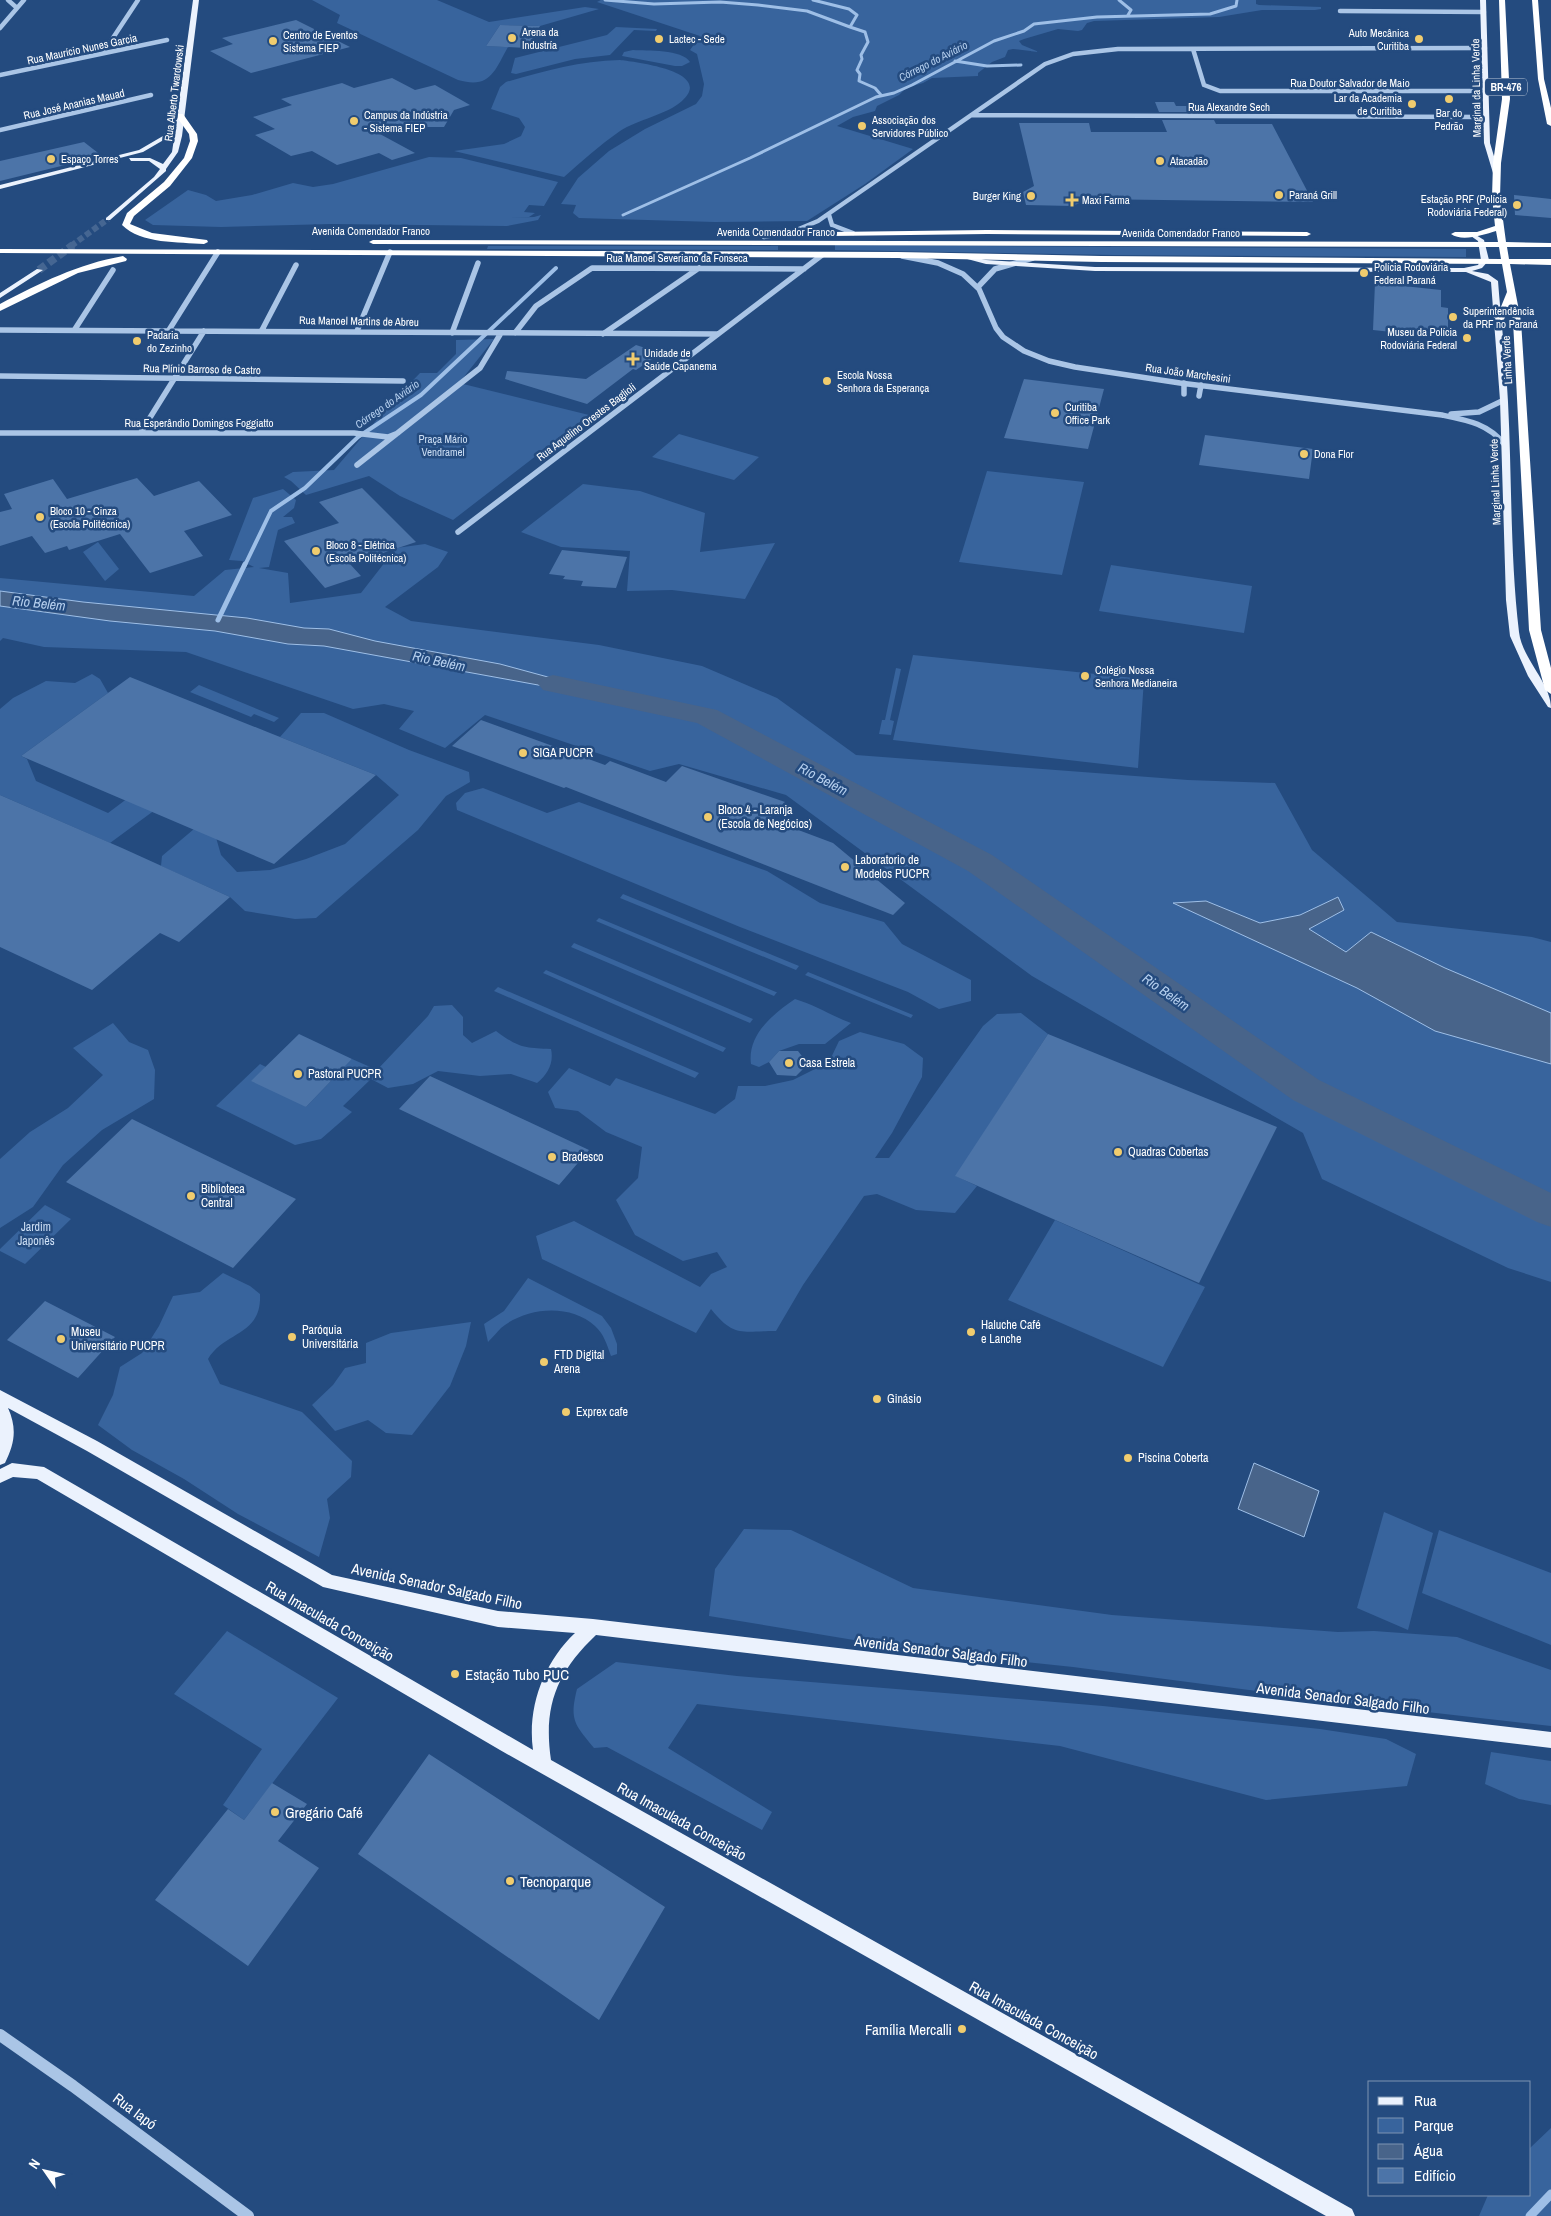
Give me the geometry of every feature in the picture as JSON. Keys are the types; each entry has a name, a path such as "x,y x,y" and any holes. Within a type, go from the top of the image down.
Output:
{"highway":[{"name":"Linha Verde","path":"1502,0 1506,99 1496,174 1499,227 1517,321 1535,630 1551,690"},
{"name":"BR-476","path":"1535,0 1542,88 1551,124"},
{"path":"1542,88 1551,101"},
{"path":"136,241 208,242 137,232 126,225 130,215 167,184 188,158 194,141 193,134 180,116"},
{"path":"1441,234 1471,234 1490,231 1499,227"},
{"path":"922,232 952,238 1031,244"},
{"path":"701,243 764,237 853,233 1312,234"},
{"name":"Avenida Comendador Franco","path":"365,242 1551,245"},
{"name":"Avenida Comendador Franco","path":"0,251 390,252 540,255 897,255 1032,258 1551,262"},
{"path":"0,308 62,276 87,266 113,260 201,252"},
{"path":"1498,324 1512,290"}],"main road":[{"name":"Rua Alberto Twardowski","path":"108,218 146,188 164,170 178,145 180,116 196,0"},
{"name":"Marginal da Linha Verde","path":"1483,0 1487,143 1496,174"},
{"path":"0,188 141,152 160,142 180,116"},
{"path":"108,161 147,158 157,161 164,170"},
{"path":"1464,270 1480,268 1485,260 1481,240 1471,234"},
{"name":"Avenida Comendador Franco","path":"959,256 986,262 1095,269 1464,270"},
{"path":"0,296 39,270"},
{"name":"Marginal Linha Verde","path":"1464,270 1485,276 1494,281 1504,400 1511,600 1515,636 1533,676 1551,705"},
{"name":"Avenida Senador Salgado Filho","path":"0,1396 92,1446 329,1582 498,1619 593,1627 1551,1740"},
{"path":"0,1406 7,1420 8,1444 0,1458"},
{"name":"Rua Imaculada Conceição","path":"0,1476 12,1470 39,1472 543,1765 1345,2216"},
{"path":"543,1765 539,1728 541,1709 546,1691 554,1672 564,1656 593,1627"}],"street":[{"path":"8,0 17,8"},
{"path":"0,28 24,0"},
{"path":"103,53 138,0"},
{"path":"1340,11 1484,12"},
{"name":"Rua Maurício Nunes Garcia","path":"0,75 167,40"},
{"path":"764,237 802,229 828,215 1045,64 1064,56 1095,50 1485,48"},
{"name":"Rua Doutor Salvador de Maio","path":"1193,49 1204,84 1213,90 1227,92 1486,91"},
{"name":"Rua José Ananias Mauad","path":"0,130 151,95"},
{"name":"Rua Alexandre Sech","path":"972,115 1486,117"},
{"path":"828,215 832,225 853,233"},
{"path":"169,330 218,252"},
{"path":"357,331 390,252"},
{"name":"Rua Aquelino Orestes Baglioli","path":"458,532 822,255"},
{"name":"Rua João Marchesini","path":"897,255 948,266 968,277 978,287 996,328 1017,348 1051,362 1085,369 1184,383 1433,413 1472,414 1488,411 1504,400"},
{"path":"978,287 984,276 994,269 1032,258"},
{"path":"452,333 478,263"},
{"path":"262,330 296,265"},
{"name":"Rua Manoel Severiano da Fonseca","path":"515,333 536,306 592,268 804,269"},
{"path":"603,334 699,268"},
{"path":"75,329 113,270"},
{"name":"Rua Manoel Martins de Abreu","path":"0,330 717,334"},
{"path":"141,432 204,331"},
{"path":"357,465 480,368 498,333"},
{"name":"Rua Plínio Barroso de Castro","path":"0,376 403,382"},
{"path":"1184,383 1184,394"},
{"path":"1199,396 1201,385"},
{"name":"Rua João Marchesini","path":"1433,413 1475,423 1497,434 1505,445"},
{"name":"Rua Esperândio Domingos Foggiatto","path":"0,433 354,434 388,437 398,433"},
{"name":"Rua Iapó","path":"0,2035 73,2086 248,2216"}],"green space":[{"path":"312,0 437,0 489,22 585,7 599,9 540,26 500,25 486,46 508,47 499,64 490,76 484,80 469,82 458,80 337,23 340,15"},
{"path":"601,0 1256,0 1256,4 1259,5 1321,7 1321,9 1262,10 1219,17 1094,21 1087,23 1082,30 1058,29 1024,39 1019,41 1022,45 1039,52 1008,50 1005,57 992,62 978,73 978,76 932,78 906,88 899,95 877,106 875,111 853,117 837,126 913,149 865,184 807,221 715,222 579,218 573,213 576,205 561,204 578,178 609,151 645,129 696,104 702,96 704,84 697,54 690,50 700,36 597,2"},
{"path":"616,27 657,29 656,31 634,30 610,55 575,59 516,74 511,73 515,58 607,35"},
{"path":"633,50 672,53 686,58 690,62 682,66 675,66 622,56 624,52"},
{"path":"620,60 655,66 681,75 688,82 689,91 676,106 620,131 598,147 564,177 454,151 504,144 521,136 525,127 519,118 491,109 500,87 506,82 576,64"},
{"path":"429,157 461,158 558,182 544,206 529,205 524,212 535,213 529,217 509,218 534,217 541,215 538,220 507,226 331,224 221,227 153,225 145,220 188,190 206,195 216,201 252,195 293,183 313,187 333,184"},
{"path":"835,245 1466,249 1466,257 1114,255 835,250"},
{"path":"488,246 778,246 778,250 487,249"},
{"name":"Praça Mário Vendramel","path":"494,339 459,383 589,415 453,520 400,496 369,476 306,495 284,477 293,472 334,470 392,402 420,373 437,373 456,354 456,340"},
{"path":"679,434 759,457 734,480 652,457"},
{"path":"987,471 1084,482 1062,575 959,562"},
{"path":"583,484 640,491 705,513 700,552 775,543 745,599 672,590 627,591 630,551 561,547 521,532"},
{"path":"283,489 296,500 294,508 283,517 292,517 295,523 278,530 269,567 259,568 288,573 290,603 361,593 396,548 425,544 448,552 438,567 385,607 411,621 599,645 702,666 777,698 856,755 1188,780 1275,783 1312,850 1397,922 1532,937 1551,942 1551,1282 1508,1268 1322,1179 1303,1133 1032,976 786,795 679,764 650,771 485,715 445,748 399,729 414,711 384,704 353,709 186,652 44,647 3,638 0,641 0,578 194,596 225,570 254,567 242,561 229,560 253,498"},
{"path":"98,542 119,569 105,581 83,552"},
{"path":"1111,565 1252,586 1244,633 1099,611"},
{"path":"913,655 1144,679 1138,768 893,740"},
{"path":"896,668 901,669 890,720 894,721 891,735 879,734 882,720 885,720"},
{"path":"92,674 100,679 108,693 21,756 27,759 36,781 108,813 132,795 159,807 110,843 0,795 0,709 13,698 46,681 75,683"},
{"path":"199,685 279,718 274,722 254,714 251,717 190,692"},
{"path":"301,713 324,713 409,750 469,772 470,782 446,796 418,830 316,918 295,919 245,911 230,897 161,866 162,856 194,829 215,834 221,855 237,872 270,870 345,844 399,795 376,775 280,737"},
{"path":"483,788 547,813 579,802 767,871 820,903 884,922 902,944 971,980 971,1001 939,1009 908,992 740,927 457,810 456,803 465,793"},
{"path":"623,894 799,966 796,970 620,898"},
{"path":"599,918 777,992 774,996 596,921"},
{"path":"574,943 753,1019 750,1023 571,947"},
{"path":"546,970 726,1048 723,1052 543,973"},
{"path":"808,972 913,1015 911,1018 805,975"},
{"path":"498,987 699,1073 695,1078 494,991"},
{"path":"795,999 851,1023 825,1044 799,1044 779,1051 769,1062 759,1067 751,1064 753,1044 763,1026 778,1011"},
{"path":"452,1005 463,1017 463,1035 472,1043 496,1031 510,1041 522,1046 551,1049 551,1064 544,1076 537,1083 511,1074 480,1076 438,1071 413,1084 388,1088 371,1079 343,1106 352,1112 321,1139 295,1145 216,1106 260,1064 266,1067 306,1107 352,1059 377,1070 428,1016 434,1006"},
{"path":"1021,1013 1048,1034 956,1176 977,1186 955,1213 916,1210 877,1194 864,1196 803,1285 776,1331 747,1332 733,1329 726,1325 711,1309 696,1333 542,1259 536,1236 574,1221 700,1287 711,1274 727,1267 717,1252 683,1261 635,1235 616,1200 638,1178 642,1147 606,1132 578,1111 555,1108 548,1092 569,1068 610,1086 616,1078 715,1114 735,1099 738,1086 765,1086 793,1080 829,1062 839,1041 860,1032 904,1044 923,1058 922,1077 892,1133 875,1158 889,1158 983,1026 997,1014"},
{"path":"113,1023 129,1042 148,1050 155,1070 154,1099 102,1130 63,1165 33,1207 0,1228 0,1159 30,1132 68,1108 103,1075 73,1048"},
{"name":"Jardim Japonês","path":"45,1205 71,1219 25,1264 0,1251 0,1249"},
{"path":"1055,1220 1205,1287 1163,1367 1008,1300"},
{"path":"223,1273 250,1286 260,1294 259,1308 249,1326 215,1350 208,1359 220,1384 302,1412 352,1461 351,1477 327,1499 330,1518 319,1557 238,1514 184,1479 132,1450 98,1425 113,1395 120,1367 142,1353 159,1326 173,1296 200,1292"},
{"path":"528,1278 602,1316 611,1328 617,1344 617,1354 611,1356 603,1336 595,1326 585,1319 561,1311 535,1312 511,1321 501,1328 488,1342 484,1324 504,1311"},
{"path":"471,1322 466,1346 450,1386 412,1435 386,1433 368,1420 335,1431 312,1405 333,1385 345,1368 366,1363 366,1343 391,1333"},
{"path":"1384,1512 1433,1533 1408,1630 1357,1608"},
{"path":"744,1529 791,1530 913,1588 1112,1615 1338,1632 1374,1631 1457,1637 1551,1670 1551,1726 1357,1704 1073,1667 914,1650 709,1616 715,1569"},
{"path":"1439,1530 1551,1573 1551,1645 1422,1593"},
{"path":"227,1631 338,1698 244,1820 223,1805 262,1749 174,1694"},
{"path":"616,1662 737,1676 1103,1706 1320,1729 1386,1739 1416,1754 1407,1786 1266,1800 1060,1746 697,1704 668,1748 772,1812 762,1830 607,1747 594,1748 575,1722 574,1708 577,1689"},
{"path":"1491,1752 1551,1761 1551,1805 1519,1799 1485,1784"},
{"path":"1551,2128 1551,2216 1479,2216 1488,2196 1531,2196 1531,2147"}],"water":[{"path":"0,591 83,602 247,618 304,628 329,629 375,641 500,664 570,683 615,699 324,646 288,644 215,631 110,621 0,606"},
{"path":"1338,897 1344,910 1309,929 1346,952 1371,932 1445,968 1551,1013 1551,1064 1435,1031 1357,988 1173,903 1206,901 1260,923 1300,915"},
{"path":"1254,1463 1319,1491 1304,1537 1238,1509"}],"building":[{"name":"Centro de Eventos Sistema FIEP","path":"296,20 350,47 251,73 210,51 233,44 222,38"},
{"name":"Arena da Industría","path":"500,25 540,26 527,48 486,46"},
{"name":"Campus da Indústria - Sistema FIEP","path":"392,78 415,90 435,85 470,105 454,110 444,127 367,127 415,153 392,160 379,153 337,165 312,151 291,156 255,135 275,129 253,117 292,105 281,99 342,83 354,88"},
{"path":"1155,102 1174,102 1176,106 1208,106 1211,112 1159,112"},
{"name":"Atacadão","path":"1162,120 1214,120 1216,124 1272,124 1313,202 1090,199 1072,206 1026,205 1023,192 1034,186 1019,123 1089,123 1091,132 1167,132"},
{"name":"Espaço Torres","path":"84,142 102,156 0,181 0,161"},
{"path":"1514,195 1551,199 1551,218 1515,215"},
{"path":"1375,283 1441,290 1441,307 1448,308 1448,338 1373,330"},
{"path":"636,345 661,353 636,370 633,369 587,404 505,379 507,371 586,379"},
{"name":"Curitiba Office Park","path":"1024,379 1104,389 1088,449 1004,438"},
{"path":"1205,435 1313,449 1309,479 1199,465"},
{"path":"137,478 154,496 199,481 232,515 184,531 203,556 150,573 120,534 69,550 67,546 45,553 32,536 0,546 0,512 12,509 4,494 53,479 67,499"},
{"path":"362,488 416,542 350,564 361,576 325,588 284,541 339,523 319,502"},
{"path":"562,550 627,557 616,588 581,586 583,581 563,579 565,576 549,574"},
{"path":"130,677 376,775 274,864 21,756"},
{"name":"Bloco 4 - Laranja (Escola de Negócios)","path":"481,720 605,765 610,761 666,782 682,766 785,802 769,819 833,843 905,903 893,915 566,787 564,788 452,746"},
{"path":"0,795 230,897 179,942 160,933 92,990 0,947"},
{"name":"Pastoral PUCPR","path":"299,1034 352,1059 306,1107 251,1081"},
{"name":"Quadras Cobertas","path":"1048,1034 1277,1127 1199,1283 955,1176"},
{"name":"Casa Estrela","path":"779,1051 798,1051 808,1064 796,1076 777,1075 769,1062"},
{"path":"430,1076 589,1150 559,1185 399,1109"},
{"name":"Biblioteca Central","path":"132,1119 296,1199 233,1268 66,1182"},
{"name":"Museu Universitário PUCPR","path":"45,1301 115,1337 78,1378 7,1340"},
{"name":"Tecnoparque","path":"429,1754 665,1907 599,2020 358,1854"},
{"path":"272,1783 307,1804 278,1841 319,1868 248,1966 155,1900 228,1809 244,1820"}],"waterway":[{"path":"605,0 654,4 720,2 758,5 807,11 850,27"},
{"path":"813,0 849,9 857,15 850,27"},
{"path":"1119,0 1131,10 1128,15"},
{"name":"Córrego do Aviário","path":"956,61 994,41 1024,31 1034,24 1097,17 1210,14 1236,6 1237,0"},
{"path":"850,27 865,32 868,42 861,55 862,59 857,70 860,74 859,81 875,88 881,95"},
{"name":"Córrego do Aviário","path":"623,215 750,158 876,97 894,93 912,85 956,61"},
{"path":"956,61 987,66 1021,65"},
{"name":"Córrego do Aviário","path":"245,565 271,511 305,488 358,437 421,395 556,268"},
{"name":"Córrego do Aviário","path":"218,620 245,564"},
{"name":"Rio Belém","path":"553,684 706,716 980,863 1306,1090 1551,1211"},
{"path":"1530,2216 1551,2194"}],"tunnel":[{"path":"71,246 108,219"},
{"path":"39,270 73,245"}],"place":[{"name":"Arena da Industría","path":"512,38"},
{"name":"Lactec - Sede","path":"659,39"},
{"name":"Auto Mecânica Curitiba","path":"1419,39"},
{"name":"Centro de Eventos Sistema FIEP","path":"273,41"},
{"name":"Bar do Pedrão","path":"1449,99"},
{"name":"Lar da Academia de Curitiba","path":"1412,104"},
{"name":"Campus da Indústria - Sistema FIEP","path":"354,121"},
{"name":"Associação dos Servidores Público","path":"862,126"},
{"name":"Espaço Torres","path":"51,159"},
{"name":"Atacadão","path":"1160,161"},
{"name":"Paraná Grill","path":"1279,195"},
{"name":"Burger King","path":"1031,196"},
{"name":"Maxi Farma","path":"1072,200"},
{"name":"Estação PRF (Polícia Rodoviária Federal)","path":"1517,205"},
{"name":"Polícia Rodoviária Federal Paraná","path":"1364,273"},
{"name":"Superintendência da PRF no Paraná","path":"1453,317"},
{"name":"Museu da Polícia Rodoviária Federal","path":"1467,338"},
{"name":"Padaria do Zezinho","path":"137,341"},
{"name":"Unidade de Saúde Capanema","path":"633,359"},
{"name":"Escola Nossa Senhora da Esperança","path":"827,381"},
{"name":"Curitiba Office Park","path":"1055,413"},
{"name":"Dona Flor","path":"1304,454"},
{"name":"Bloco 10 - Cinza (Escola Politécnica)","path":"40,517"},
{"name":"Bloco 8 - Elétrica (Escola Politécnica)","path":"316,551"},
{"name":"Colégio Nossa Senhora Medianeira","path":"1085,676"},
{"name":"SIGA PUCPR","path":"523,753"},
{"name":"Bloco 4 - Laranja (Escola de Negócios)","path":"708,817"},
{"name":"Laboratorio de Modelos PUCPR","path":"845,867"},
{"name":"Casa Estrela","path":"789,1063"},
{"name":"Pastoral PUCPR","path":"298,1074"},
{"name":"Quadras Cobertas","path":"1118,1152"},
{"name":"Bradesco","path":"552,1157"},
{"name":"Biblioteca Central","path":"191,1196"},
{"name":"Haluche Café e Lanche","path":"971,1332"},
{"name":"Paróquia Universitária","path":"292,1337"},
{"name":"Museu Universitário PUCPR","path":"61,1339"},
{"name":"FTD Digital Arena","path":"544,1362"},
{"name":"Ginásio","path":"877,1399"},
{"name":"Exprex cafe","path":"566,1412"},
{"name":"Piscina Coberta","path":"1128,1458"},
{"name":"Estação Tubo PUC","path":"455,1674"},
{"name":"Gregário Café","path":"275,1812"},
{"name":"Tecnoparque","path":"510,1881"},
{"name":"Família Mercalli","path":"962,2029"}]}
